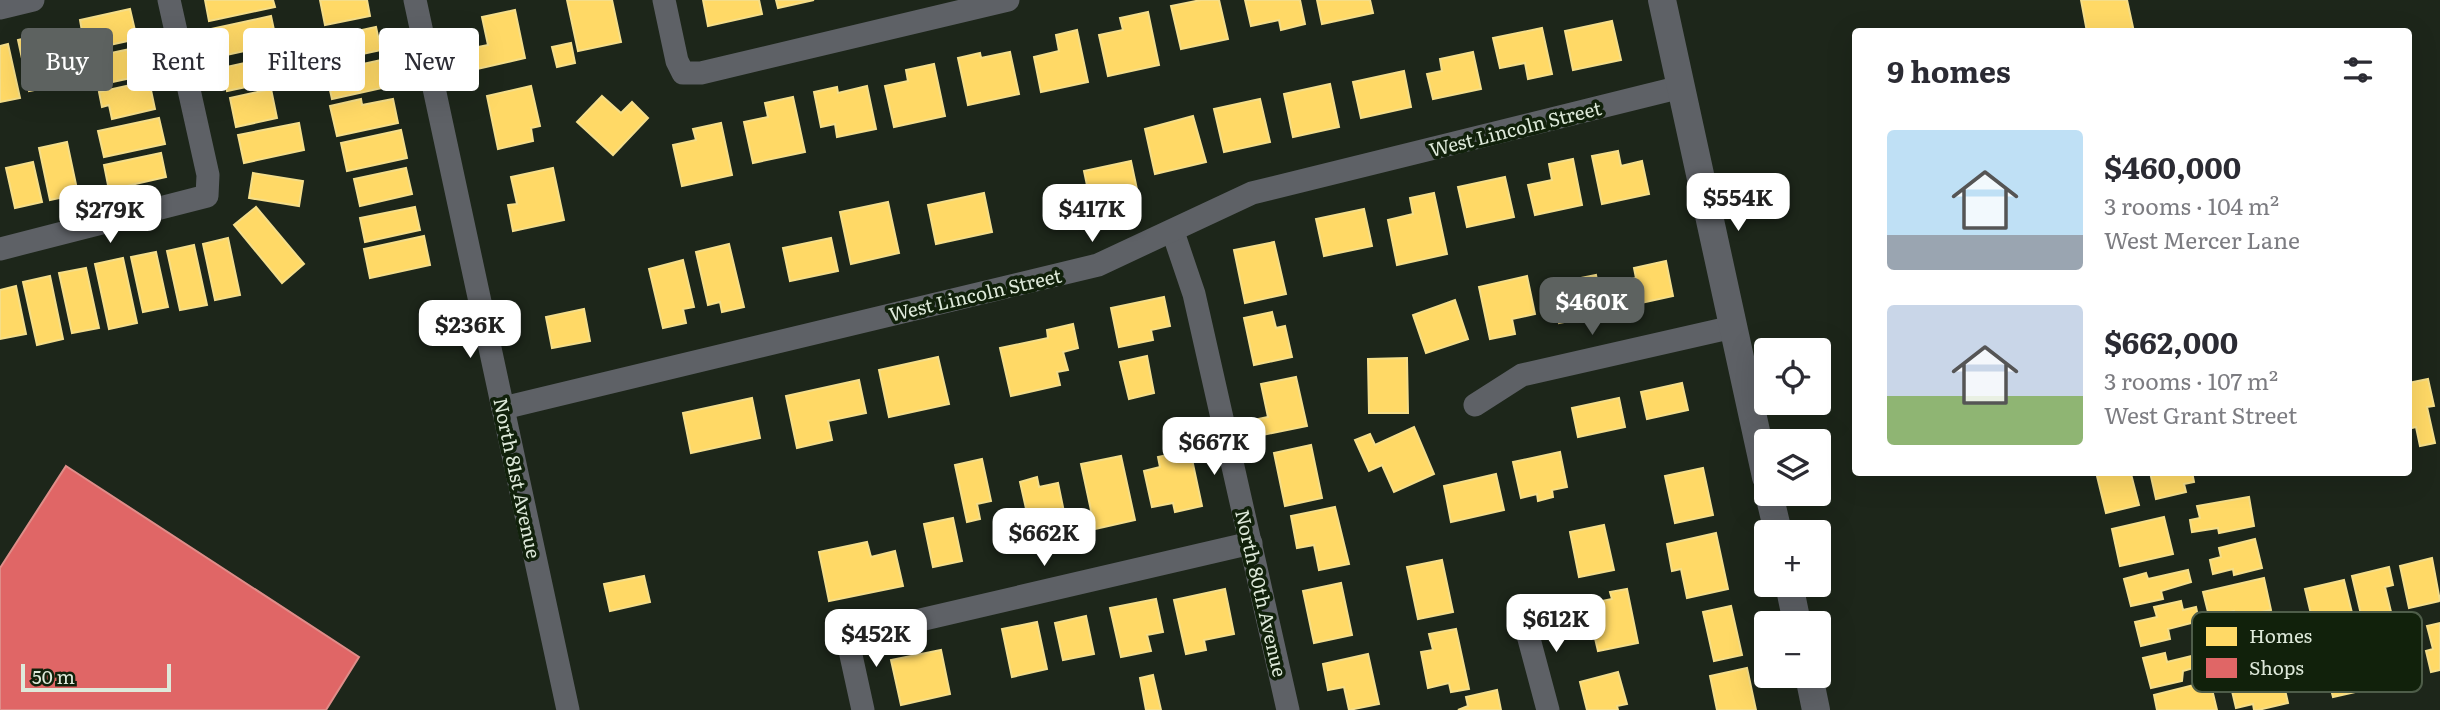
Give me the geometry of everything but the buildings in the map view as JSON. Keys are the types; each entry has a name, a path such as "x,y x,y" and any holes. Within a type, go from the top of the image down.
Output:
{"street":[{"path":"0,8 33,0"},
{"path":"0,249 207,196 208,175 169,0"},
{"name":"North 81st Avenue","path":"415,0 568,710"},
{"path":"664,0 677,61 683,73 701,73 1008,0"},
{"path":"1662,0 1755,429"},
{"name":"West Lincoln Street","path":"503,408 1098,265 1173,233 1252,193 1681,87"},
{"name":"North 80th Avenue","path":"1173,233 1194,294 1288,710"},
{"path":"1475,405 1522,375 1733,327"},
{"path":"863,710 847,637 1251,542"},
{"path":"1521,609 1548,710"},
{"path":"1811,688 1816,710"}]}
